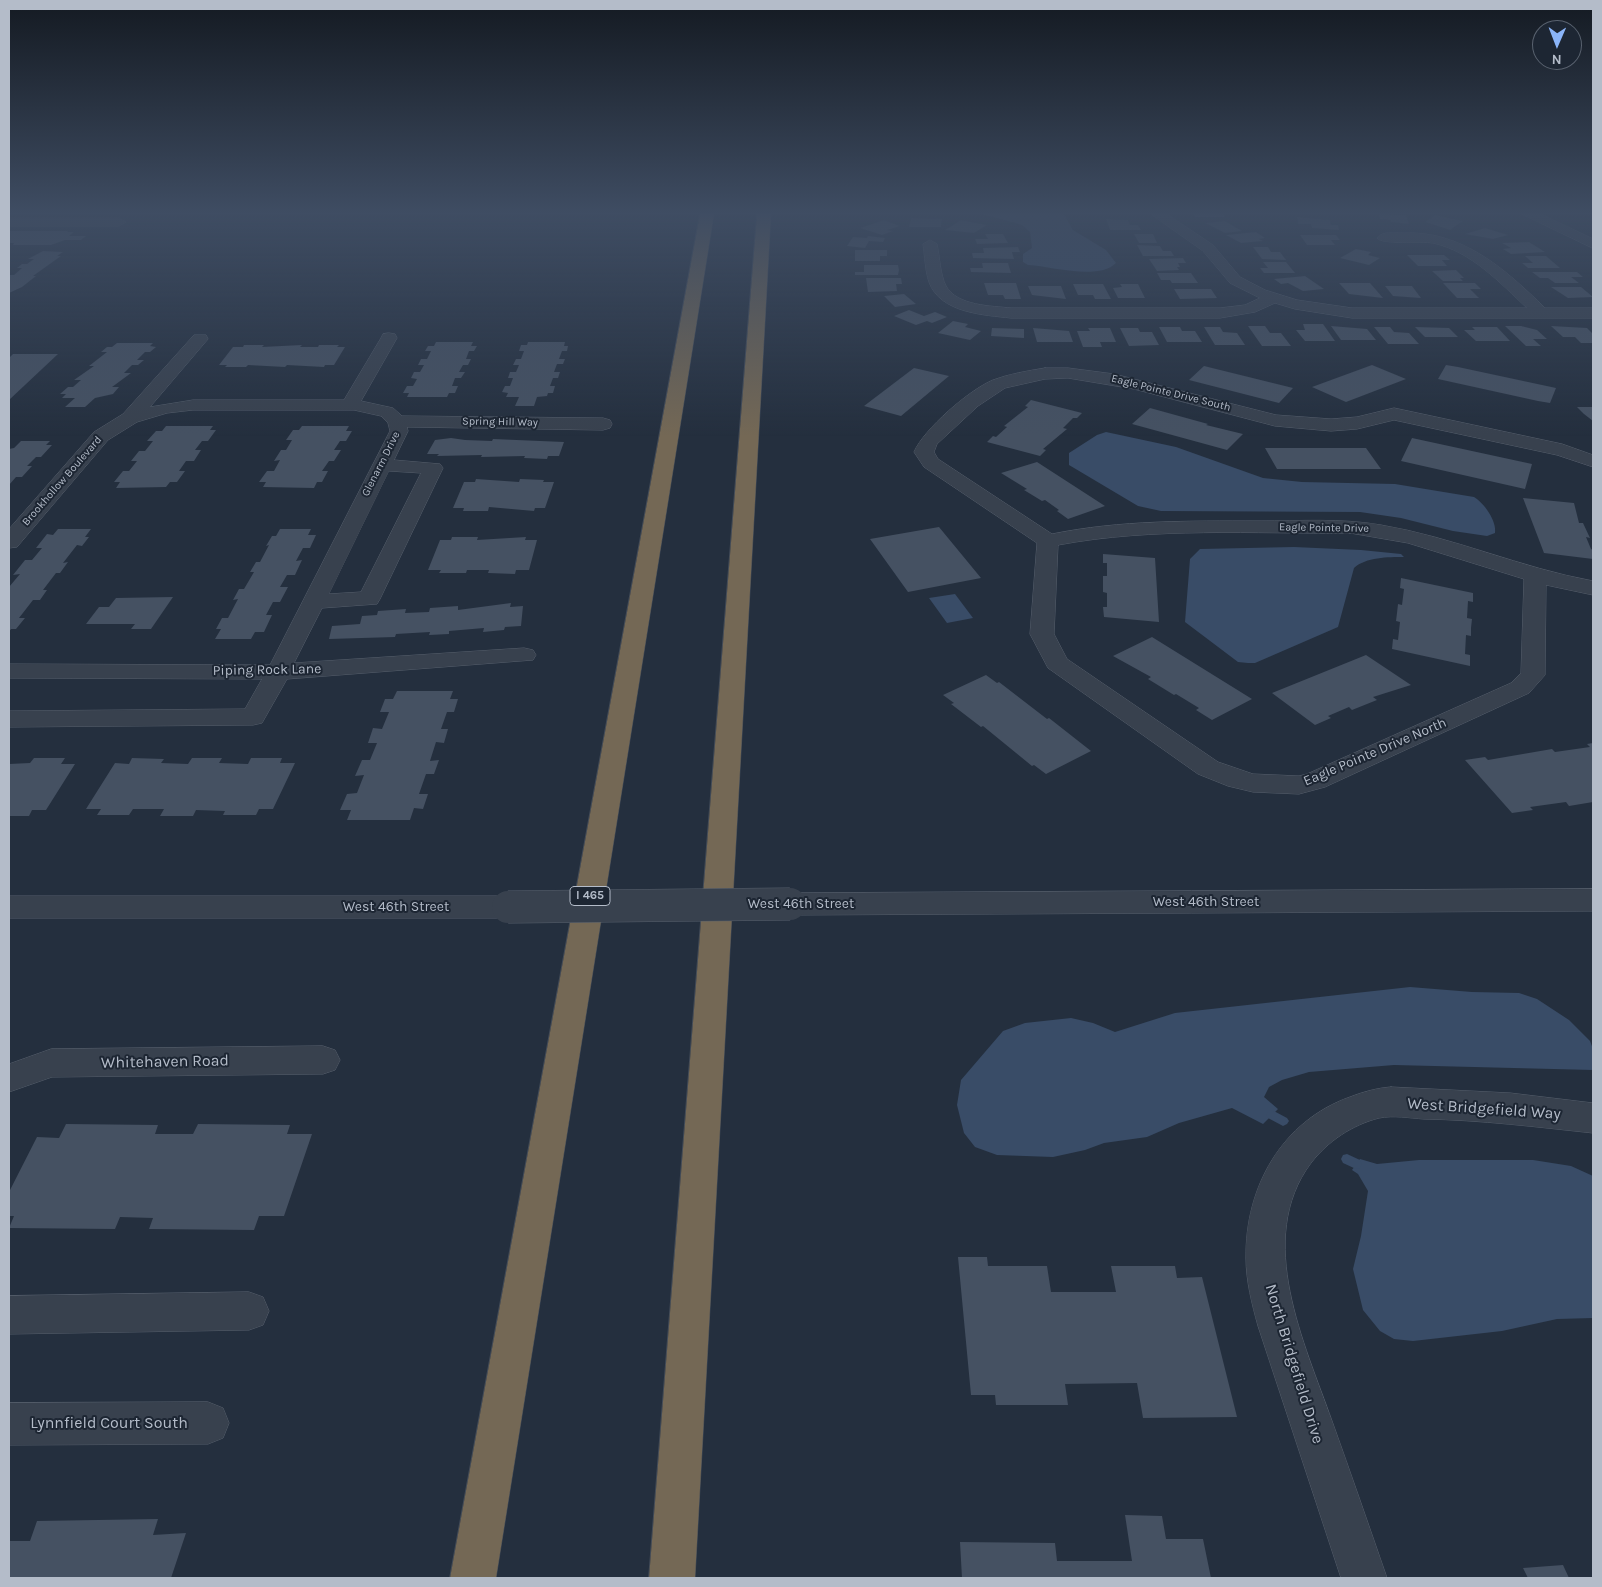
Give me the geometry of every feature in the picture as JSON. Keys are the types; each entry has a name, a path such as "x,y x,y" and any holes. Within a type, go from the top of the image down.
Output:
{"highway":[{"name":"I 465","path":"473,1578 694,288"},
{"path":"672,1578 759,288"}],"street":[{"path":"940,288 943,293 960,303 987,310 1011,313 1220,313 1249,309 1273,298"},
{"path":"1252,288 1273,298 1311,308 1352,313 1540,311 1593,313"},
{"path":"1514,288 1540,311"},
{"path":"350,405 390,338"},
{"name":"Brookhollow Boulevard","path":"9,542 101,436 109,428 130,418 200,339"},
{"name":"Eagle Pointe Drive South","path":"1048,542 931,463 924,452 928,442 987,391 1007,381 1040,374 1077,373 1106,376 1275,420 1303,424 1349,424 1394,414 1569,451 1593,461"},
{"name":"Glenarm Drive","path":"9,719 253,717 278,672 398,435 399,426 397,421 387,412 376,408 350,405 193,405 166,408 130,418"},
{"name":"Spring Hill Way","path":"397,421 603,424"},
{"path":"313,601 369,599 433,468 382,465"},
{"name":"Eagle Pointe Drive","path":"1048,542 1094,532 1143,528 1350,527 1428,540 1535,576 1593,588"},
{"name":"Eagle Pointe Drive North","path":"1048,542 1042,634 1057,664 1202,764 1238,780 1253,783 1299,785 1315,781 1520,688 1533,675 1535,576"},
{"name":"Piping Rock Lane","path":"9,671 278,672 524,655"},
{"name":"West 46th Street","path":"9,907 508,908 790,904 1593,900"},
{"name":"Whitehaven Road","path":"9,1078 51,1063 323,1060"},
{"name":"West Bridgefield Way","path":"1298,1150 1336,1118 1382,1103 1464,1105 1593,1118"},
{"name":"North Bridgefield Drive","path":"1298,1150 1281,1177 1271,1205 1266,1242 1267,1274 1271,1298 1364,1578"},
{"path":"9,1315 249,1311"},
{"name":"Lynnfield Court South","path":"9,1424 208,1423"}],"water":[{"path":"1106,432 1176,447 1263,478 1302,482 1395,484 1474,497 1482,503 1489,513 1494,523 1495,533 1487,536 1453,531 1401,518 1360,512 1161,511 1138,506 1069,465 1069,453 1097,435"},
{"path":"1294,547 1361,550 1401,554 1404,557 1378,558 1359,564 1354,568 1338,627 1255,663 1238,662 1185,622 1190,559 1200,549"},
{"path":"955,594 973,618 947,623 929,598"},
{"path":"1410,987 1472,992 1519,993 1537,999 1569,1020 1590,1041 1593,1049 1593,1070 1394,1065 1309,1072 1282,1080 1269,1087 1264,1097 1278,1109 1263,1124 1232,1108 1179,1123 1147,1137 1104,1143 1085,1150 1053,1157 997,1155 975,1147 964,1133 957,1105 961,1080 1003,1031 1025,1023 1071,1018 1093,1023 1115,1032 1175,1013"},
{"path":"1360,1159 1377,1164 1419,1160 1533,1160 1571,1166 1593,1176 1593,1318 1557,1319 1502,1331 1413,1341 1394,1339 1380,1331 1363,1310 1353,1269 1361,1236 1368,1191 1358,1174 1352,1170"}],"building":[{"path":"9,288 20,288 9,293"},
{"path":"867,288 897,288 897,291 868,292"},
{"path":"986,288 1018,288 1021,299 1005,299 1003,295 988,295"},
{"path":"1029,288 1062,288 1066,299 1032,295"},
{"path":"1075,288 1105,288 1111,299 1095,299 1093,295 1078,295"},
{"path":"1113,288 1140,288 1145,298 1118,298"},
{"path":"1297,288 1324,289 1303,291"},
{"path":"1344,288 1374,288 1383,298 1349,294"},
{"path":"1387,288 1414,288 1421,298 1393,296"},
{"path":"1448,288 1481,289 1470,289 1479,298 1457,298"},
{"path":"1553,288 1582,288 1593,297 1568,298"},
{"path":"1174,289 1211,289 1217,298 1180,299"},
{"path":"904,294 916,304 895,307 884,296"},
{"path":"909,310 924,316 935,312 947,317 932,323 927,321 916,325 894,316"},
{"path":"953,321 968,324 965,327 981,331 970,340 938,333"},
{"path":"1303,324 1323,324 1335,341 1305,341 1296,330 1305,330"},
{"path":"1248,326 1265,326 1270,333 1281,333 1291,346 1262,346"},
{"path":"1331,326 1367,329 1376,340 1341,340"},
{"path":"1505,326 1521,326 1537,330 1547,339 1533,339 1541,346 1526,346"},
{"path":"1551,326 1587,328 1593,334 1593,343 1581,343 1575,337 1563,337"},
{"path":"1159,327 1180,327 1182,331 1195,331 1202,342 1167,342"},
{"path":"1204,327 1220,327 1223,332 1237,333 1245,345 1215,345"},
{"path":"1374,327 1390,327 1394,332 1409,333 1419,344 1388,344"},
{"path":"1415,327 1449,328 1458,337 1425,337"},
{"path":"1472,327 1497,327 1510,341 1476,341 1464,330 1475,330"},
{"path":"992,328 1024,329 1024,338 991,336"},
{"path":"1033,328 1069,331 1073,342 1037,342"},
{"path":"1088,328 1110,328 1116,342 1100,342 1102,347 1083,347 1077,331 1090,331"},
{"path":"1120,328 1138,328 1140,332 1152,332 1159,345 1129,346"},
{"path":"436,342 473,342 471,346 477,346 474,351 469,351 466,359 471,359 468,365 463,365 459,372 465,372 461,378 455,378 452,386 458,386 455,393 449,393 447,397 407,397 409,393 403,393 407,386 413,386 417,379 411,378 414,372 420,372 424,365 418,365 421,359 427,359 431,351 425,351 428,346 434,346"},
{"path":"528,342 565,342 564,346 568,346 567,351 562,351 559,359 565,359 563,364 557,364 554,372 560,372 558,378 553,378 550,386 555,386 553,393 537,397 534,406 515,406 519,397 506,397 508,393 502,392 505,386 510,386 513,378 508,378 510,372 516,372 519,365 513,365 516,359 521,359 524,351 519,351 521,345 527,345"},
{"path":"117,343 153,343 150,346 156,347 150,352 145,352 137,360 144,360 138,365 132,365 124,373 131,373 112,387 119,387 113,394 95,398 85,407 65,407 75,398 62,398 66,394 60,394 81,380 74,380 94,366 89,366 107,352 101,352"},
{"path":"244,345 264,345 262,347 302,345 300,347 318,347 319,345 339,345 337,347 345,347 334,365 325,365 324,367 248,365 246,367 225,367 227,365 219,365 233,347 243,347"},
{"path":"13,354 58,354 9,400 9,358"},
{"path":"1372,365 1406,379 1346,402 1312,387"},
{"path":"1446,365 1556,388 1550,403 1538,401 1438,379"},
{"path":"1204,366 1293,388 1279,403 1189,380"},
{"path":"914,368 949,376 901,416 864,406"},
{"path":"1031,400 1082,413 1077,418 1073,418 1063,428 1067,429 1043,449 1046,450 1040,456 987,442 993,436 996,437 1007,427 1004,426 1028,407 1025,406"},
{"path":"1577,407 1593,407 1593,421 1584,414"},
{"path":"1150,408 1243,434 1227,450 1132,424"},
{"path":"166,426 213,426 210,430 216,430 208,441 202,441 195,450 201,450 194,461 186,461 179,471 185,471 177,482 170,482 166,487 116,488 120,482 114,482 123,471 129,471 137,461 131,461 139,451 145,451 153,441 147,441 156,431 162,431"},
{"path":"302,426 349,426 346,431 352,431 346,441 340,441 334,450 341,450 334,461 329,461 322,471 328,471 322,482 317,482 314,488 263,487 266,482 259,482 267,471 274,471 280,460 274,461 281,450 286,450 292,440 286,440 293,430 299,430"},
{"path":"451,438 492,441 493,439 564,442 559,456 548,456 547,459 524,458 525,456 481,457 482,455 437,456 439,454 427,454 435,440"},
{"path":"1412,438 1532,464 1525,489 1401,461"},
{"path":"21,441 50,441 46,445 52,445 41,457 36,457 27,466 32,466 22,477 16,477 9,485 9,449 14,448"},
{"path":"1265,448 1366,448 1381,469 1277,469"},
{"path":"1037,462 1105,506 1068,519 1045,500 1042,501 1024,490 1027,489 1001,473"},
{"path":"476,479 519,482 520,479 554,482 545,508 535,508 534,511 489,507 488,511 463,511 464,508 453,508 464,482 475,482"},
{"path":"1523,498 1574,503 1579,523 1583,523 1590,538 1586,537 1593,550 1593,559 1544,553"},
{"path":"939,527 981,578 908,592 870,539"},
{"path":"58,529 91,529 85,537 89,537 82,546 77,545 63,563 68,562 60,573 56,573 43,590 47,590 40,600 33,600 19,618 25,618 16,629 11,629 9,632 9,587 20,574 13,575 25,560 32,560 42,548 36,548 47,534 53,535"},
{"path":"280,529 311,529 308,535 316,535 310,548 303,548 296,561 302,560 295,575 287,575 280,587 288,587 280,602 273,602 266,615 272,615 264,632 255,632 251,639 215,639 221,629 216,629 222,618 228,618 238,599 233,600 239,589 244,589 254,572 250,572 256,562 260,562 272,536 276,536"},
{"path":"452,537 478,537 477,540 526,537 525,540 537,540 529,570 516,570 515,574 488,573 489,570 467,570 466,573 439,573 441,570 428,570 440,540 451,540"},
{"path":"1103,554 1155,558 1159,622 1104,617 1103,607 1107,607 1107,593 1103,592 1103,576 1107,576 1107,563 1103,563"},
{"path":"1401,578 1473,593 1473,602 1468,601 1467,618 1472,619 1471,636 1466,635 1465,654 1470,655 1470,666 1392,649 1393,639 1398,640 1400,622 1396,621 1398,604 1402,605 1404,589 1400,588"},
{"path":"173,597 151,629 131,629 135,624 86,624 99,607 109,607 116,598"},
{"path":"511,603 510,607 523,606 521,626 505,627 504,630 483,632 484,628 449,631 449,634 429,635 430,632 396,634 395,637 329,639 332,626 360,624 362,616 377,615 378,611 406,609 405,613 429,612 430,608 458,606 458,610"},
{"path":"1152,637 1252,699 1212,720 1196,710 1199,708 1176,694 1174,695 1148,679 1151,677 1113,656"},
{"path":"1366,655 1411,685 1373,697 1377,700 1352,710 1349,707 1328,716 1331,718 1315,725 1272,693"},
{"path":"986,675 997,683 999,682 1047,719 1049,718 1091,751 1046,774 1034,765 1032,766 983,726 981,727 951,704 954,703 943,695"},
{"path":"397,691 453,691 450,699 458,699 454,712 447,712 441,729 448,729 444,743 436,742 430,761 439,760 434,774 426,774 419,794 428,794 423,809 414,808 410,820 347,820 351,810 340,810 347,794 357,793 364,775 355,776 362,760 370,760 377,743 368,743 373,728 382,729 389,712 380,712 385,699 393,699"},
{"path":"1593,743 1593,802 1569,806 1566,802 1530,807 1533,810 1512,813 1465,760 1485,757 1488,760 1552,749 1555,752 1590,747 1587,744"},
{"path":"34,758 65,758 61,764 75,764 46,810 32,810 29,816 9,816 9,764 30,763"},
{"path":"132,758 164,759 161,763 188,764 192,758 222,758 219,763 248,764 251,758 282,758 280,763 295,763 273,809 259,809 256,815 223,815 225,811 196,810 193,816 160,816 164,809 133,809 129,815 97,815 101,809 86,809 115,763 129,764"},
{"path":"66,1124 158,1125 155,1134 193,1134 198,1124 290,1125 287,1134 312,1134 284,1216 259,1216 254,1230 149,1229 153,1218 120,1217 115,1229 9,1228 14,1216 9,1216 9,1192 37,1137 59,1138"},
{"path":"958,1257 987,1257 988,1266 1047,1266 1051,1292 1116,1292 1111,1266 1175,1266 1177,1278 1202,1277 1237,1417 1143,1418 1137,1383 1065,1384 1068,1405 996,1405 995,1395 971,1395"},
{"path":"1125,1515 1162,1516 1166,1539 1203,1539 1211,1578 962,1578 960,1542 1055,1543 1057,1561 1132,1561"},
{"path":"158,1519 153,1535 186,1533 171,1578 9,1578 9,1541 30,1541 37,1521"},
{"path":"1563,1565 1569,1578 1528,1578 1523,1568"}],"waterway":[{"path":"1272,1115 1283,1121"},
{"path":"1347,1159 1356,1164"}]}
